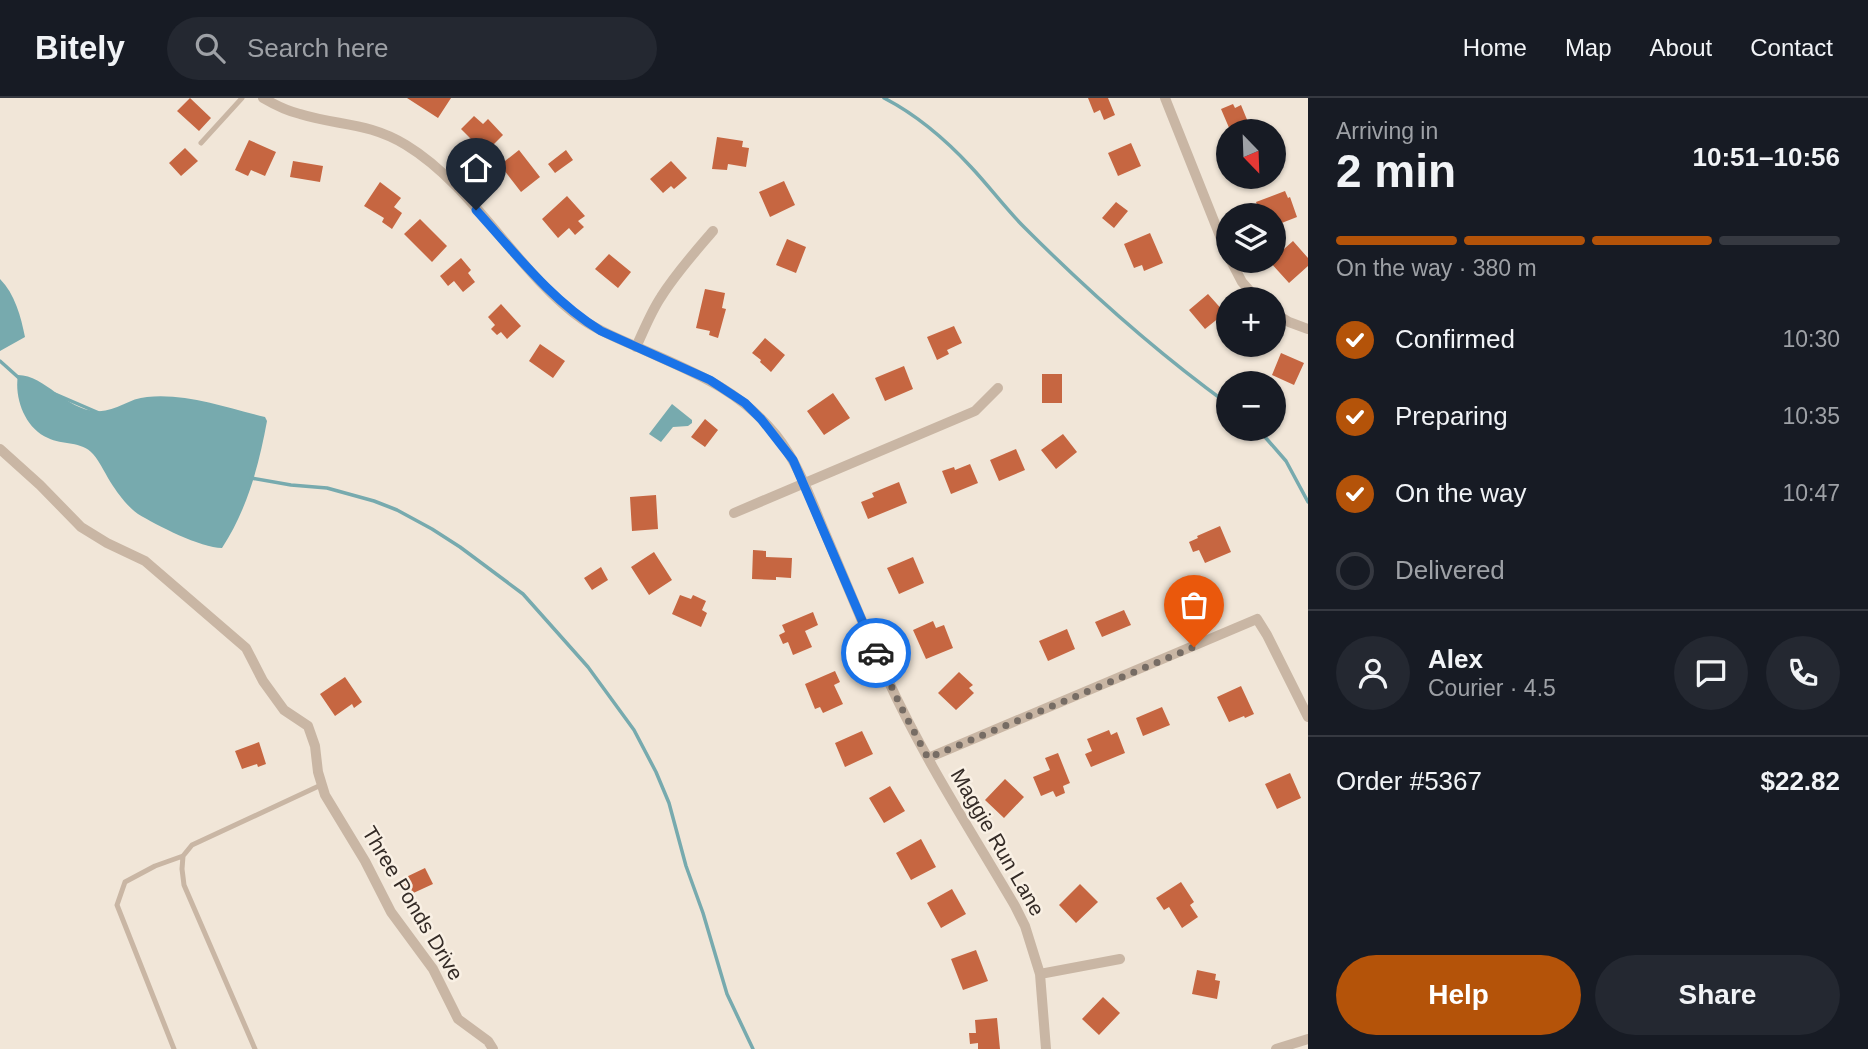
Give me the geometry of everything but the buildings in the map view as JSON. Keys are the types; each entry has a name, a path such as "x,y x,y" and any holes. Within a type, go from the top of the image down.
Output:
{"street":[{"name":"Maggie Run Lane","path":"263,98 300,114 381,132 407,146 442,173 537,277 584,321 710,380 745,403 777,437 793,460 887,677 928,758 1015,906 1040,974 1046,1049"},
{"path":"1169,99 1216,224"},
{"path":"636,346 661,296 713,231"},
{"path":"1286,319 1308,329"},
{"path":"734,513 975,411 998,388"},
{"name":"Three Ponds Drive","path":"0,449 81,527 145,561 246,648 263,681 284,710 308,726 325,795 365,861 391,912 433,969 458,1019 488,1041 493,1049"},
{"path":"928,758 1257,619 1308,717"},
{"path":"1040,974 1120,959"},
{"path":"1276,1049 1308,1040"}],"lane":[{"path":"201,143 242,98"},
{"path":"255,1049 184,885 181,869 183,856 191,845 322,785"},
{"path":"174,1049 117,905 125,882 155,866 183,856"}],"water":[{"path":"0,279 13,299 25,337 0,351"},
{"path":"18,375 37,380 75,405 96,411 115,408 140,398 162,396 207,402 265,417 267,421 264,438 251,487 222,548 191,540 138,514 121,497 88,450 40,433 27,420 23,411 18,393"},
{"path":"672,404 692,420 692,423 688,426 673,427 661,442 649,434"}],"waterway":[{"path":"884,98 908,112 941,138 971,167 1017,220 1073,274 1148,342 1216,395"},
{"path":"0,361 19,378"},
{"path":"55,394 99,413"},
{"path":"1268,441 1286,461 1308,502"},
{"path":"251,478 327,488 374,501 432,529 523,594 588,667 634,730 656,772 669,803 727,994 753,1049"}],"way so far":[{"path":"876,653 928,758 1194,647"}],"route":[{"path":"476,210 556,298 584,321 710,380 745,403 761,419 793,460 876,653"}]}
